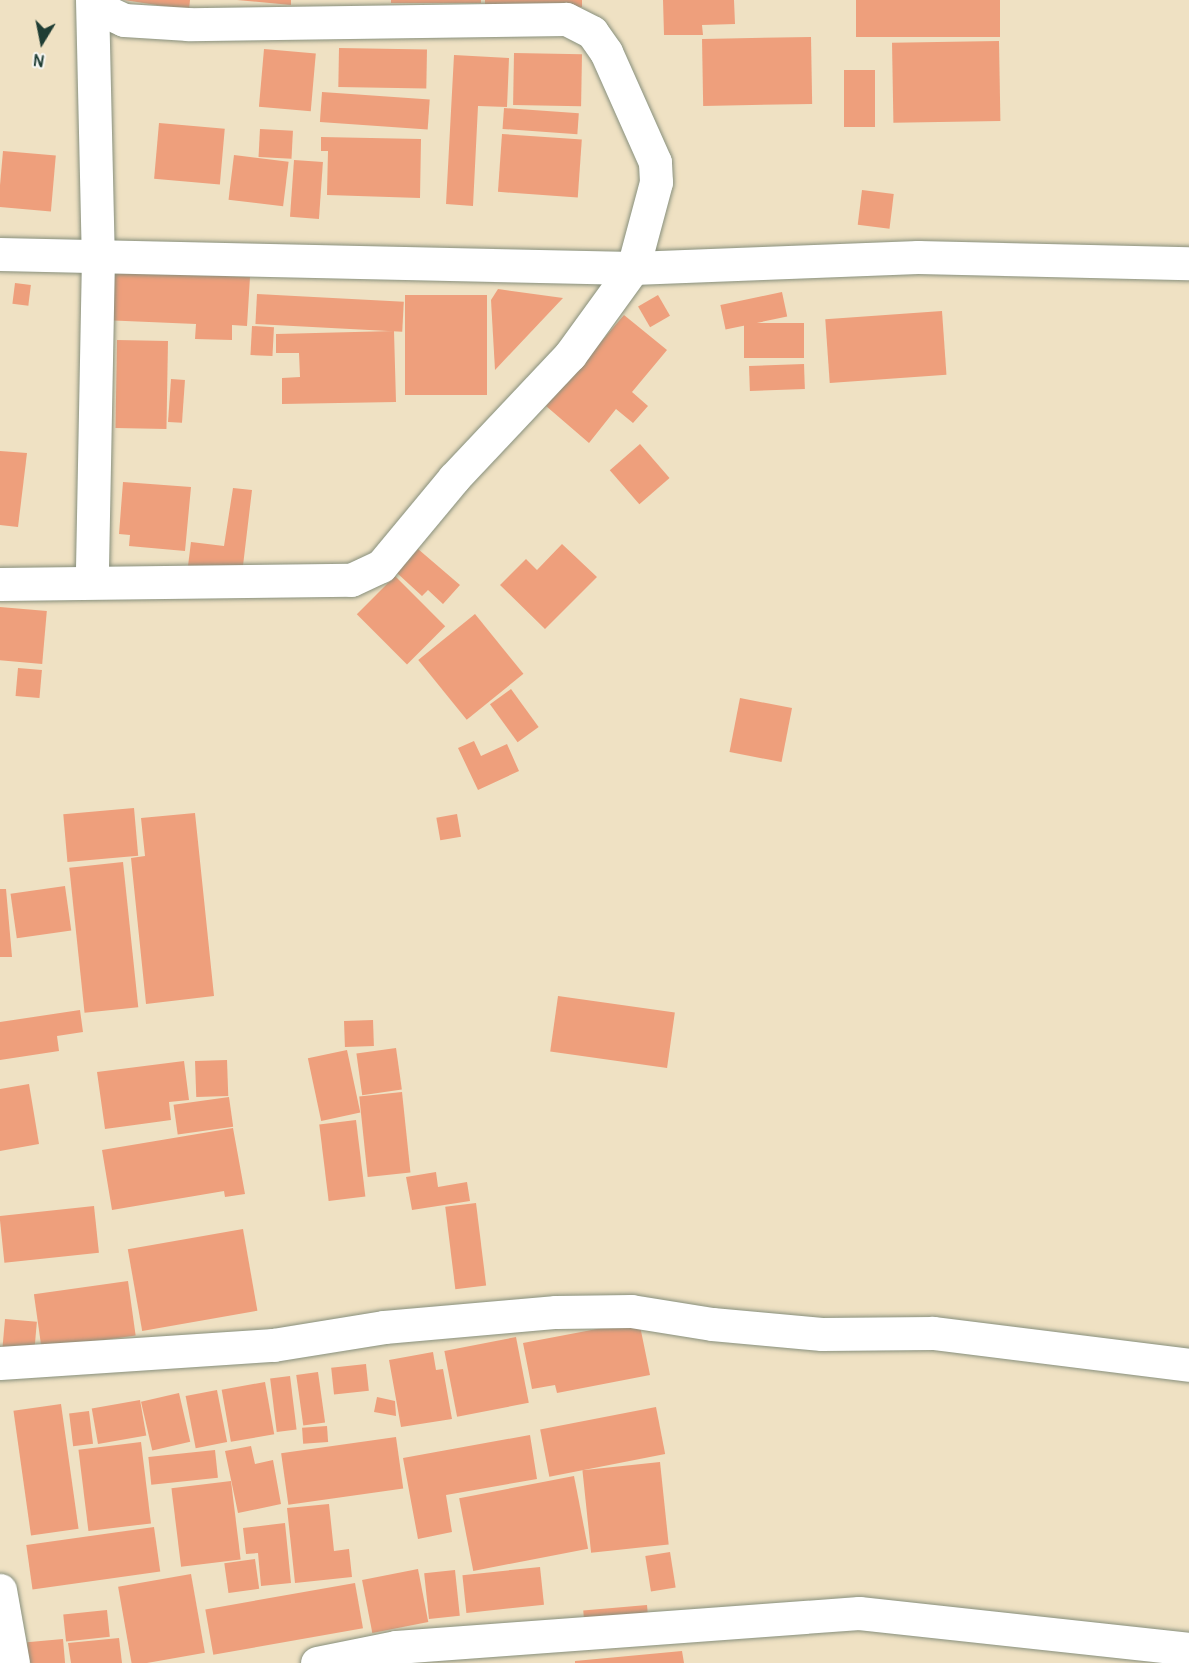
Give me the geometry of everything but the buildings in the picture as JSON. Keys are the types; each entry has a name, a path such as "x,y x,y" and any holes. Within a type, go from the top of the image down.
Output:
{"street":[{"path":"0,584 351,579 381,566 454,478 570,355 633,268 656,182 655,162 606,52 592,32 566,19 188,24 124,20 93,3 98,256 92,582"},
{"path":"0,254 633,268 918,257 1189,263"},
{"path":"0,1363 273,1345 384,1327 556,1312 632,1311 712,1324 822,1334 933,1334 1189,1365"},
{"path":"0,1590 13,1663"},
{"path":"317,1663 396,1647 859,1613 1189,1649"}]}
